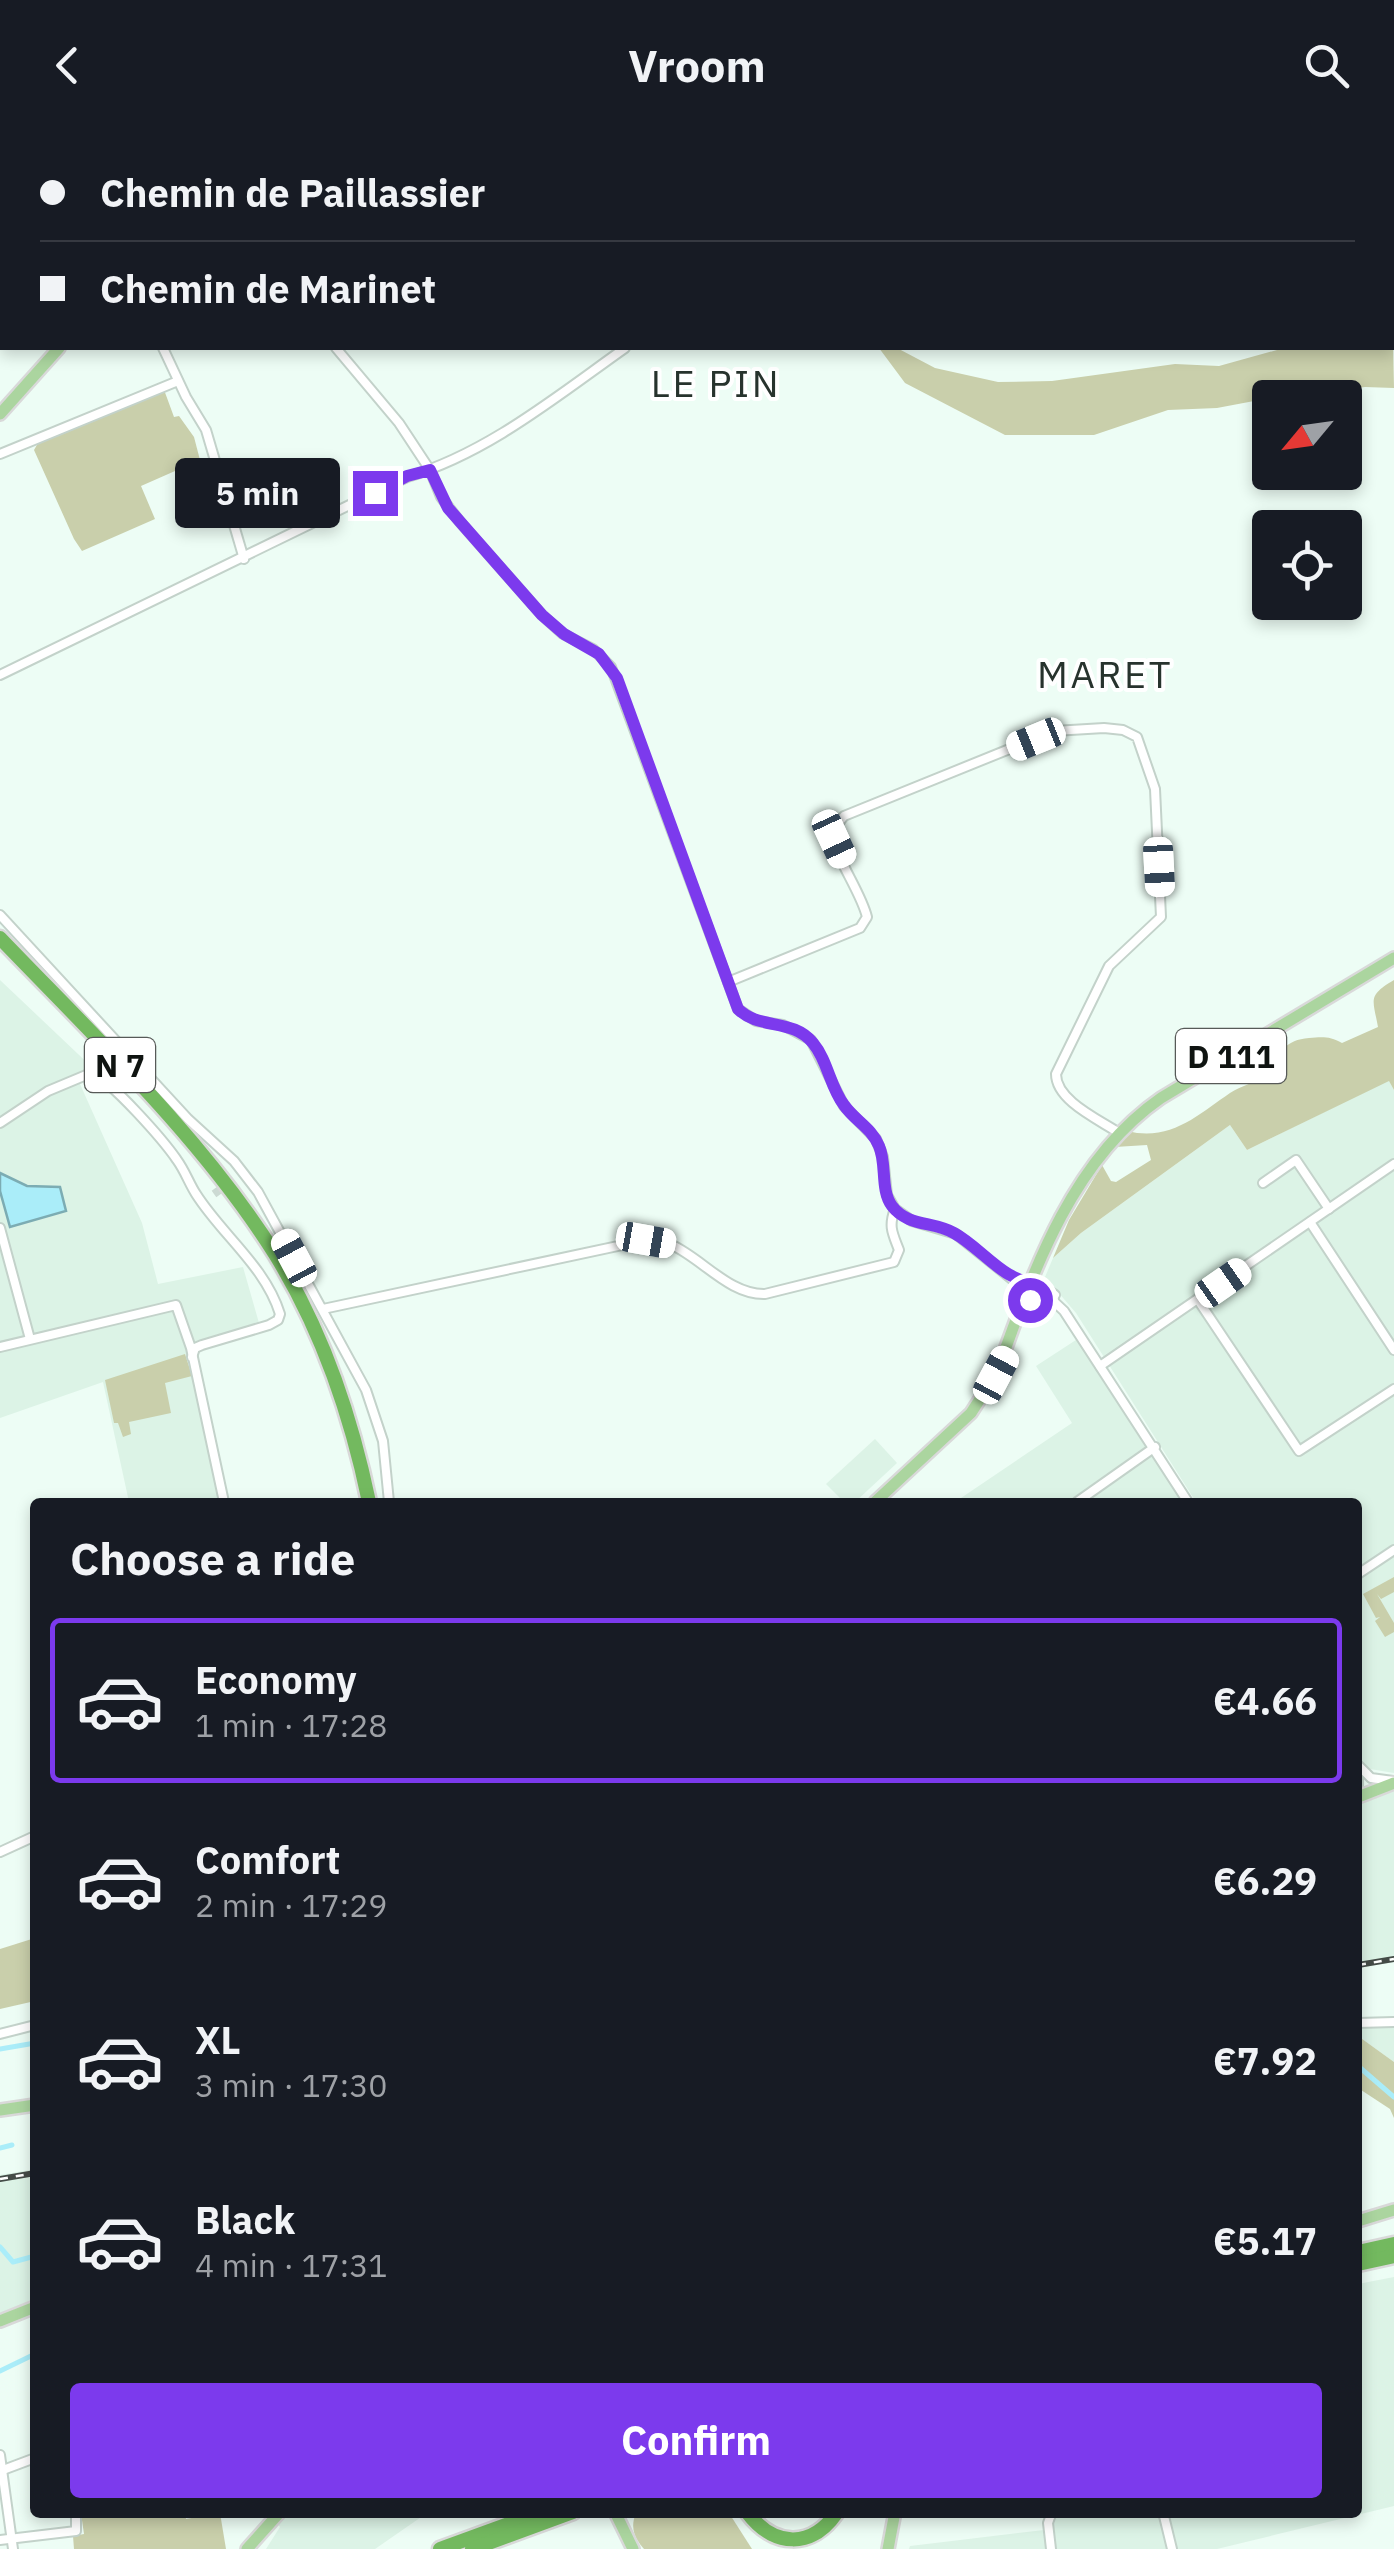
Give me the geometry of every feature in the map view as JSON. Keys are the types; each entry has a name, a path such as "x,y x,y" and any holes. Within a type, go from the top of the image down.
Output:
{"highway":[{"name":"N 7","path":"0,938 200,1153 236,1197 274,1254 304,1306 333,1373 368,1498"},
{"name":"N 7","path":"0,950 176,1140 250,1233 284,1288 319,1363 343,1431 359,1498"},
{"path":"1362,2251 1394,2244"},
{"path":"1362,2263 1394,2256"},
{"path":"470,2544 520,2518"},
{"path":"470,2544 528,2518"},
{"path":"440,2549 470,2544 554,2518"},
{"path":"754,2518 769,2536 790,2542 818,2534 830,2518"}],"main road":[{"path":"0,414 58,350"},
{"name":"D 111","path":"879,1498 980,1401 996,1375 1086,1176 1120,1134 1161,1098 1394,958"},
{"path":"1364,1785 1394,1782"},
{"path":"0,2110 30,2106"},
{"path":"1362,2220 1394,2210"},
{"path":"0,2321 30,2309"},
{"path":"247,2549 277,2518"},
{"path":"256,2549 279,2518"},
{"path":"618,2518 632,2549"},
{"path":"888,2549 894,2518"}],"street":[{"path":"164,350 206,430 244,558"},
{"path":"338,350 399,423 430,470 448,508 542,615 564,634 593,649 612,668 738,1009 749,1018 783,1025 811,1040 844,1106 876,1139 883,1157 887,1195 895,1209 912,1221 956,1234 1014,1280 1073,1315 1187,1498"},
{"path":"0,674 407,476 430,470 497,437 621,350"},
{"path":"0,454 178,381"},
{"path":"728,982 860,928 867,917 864,903 834,839 836,826 844,816 1054,731 1123,730 1137,737 1156,789 1161,917 1109,966 1056,1074 1056,1083 1066,1096 1120,1134"},
{"path":"0,915 258,1192 375,1414 389,1498"},
{"path":"0,1123 48,1091 85,1074 97,1075 164,1143 203,1203 250,1260 280,1314 269,1325 195,1348 192,1357"},
{"path":"1263,1183 1296,1160 1329,1209"},
{"path":"1102,1365 1394,1164"},
{"path":"231,1181 242,1172"},
{"path":"203,1203 214,1194"},
{"path":"323,1309 646,1240 669,1244 728,1282 752,1294 765,1294 894,1262 899,1250 890,1223 895,1209"},
{"path":"1310,1222 1394,1350"},
{"path":"0,1228 30,1339"},
{"path":"1198,1300 1299,1451 1394,1389"},
{"path":"0,1348 172,1304 178,1308 223,1498"},
{"path":"1084,1498 1155,1447"},
{"path":"1362,1571 1394,1550"},
{"path":"0,1852 30,1838"},
{"path":"1362,2023 1394,2022"},
{"path":"0,2034 30,2025"},
{"path":"0,2455 13,2549"},
{"path":"2,2476 30,2461"},
{"path":"0,2540 76,2531 76,2518"},
{"path":"1050,2518 1050,2549"},
{"path":"1164,2518 1172,2549"}],"shaded area":[{"path":"0,980 97,1072 76,1075 142,1223 158,1284 243,1267 261,1330 201,1346 195,1358 224,1487 219,1498 128,1498 103,1382 0,1418"},
{"path":"1389,1080 1394,1090 1394,1773 1362,1765 1362,1498 1193,1498 1076,1313 1045,1277 1053,1258 1081,1233 1230,1125 1247,1150"},
{"path":"1079,1338 1182,1498 961,1498 1072,1423 1036,1366"},
{"path":"875,1439 897,1463 859,1498 840,1498 826,1484"},
{"path":"1394,1788 1394,1962 1362,1967 1362,1800"},
{"path":"1362,2017 1394,2017 1394,2062 1362,2039"},
{"path":"30,2170 30,2303 0,2314 0,2175"},
{"path":"1394,2277 1394,2506 1362,2514 1362,2283"},
{"path":"272,2518 420,2518 375,2549 266,2549 280,2527"},
{"path":"1056,2518 1161,2518 1169,2549 1054,2549 1052,2529"},
{"path":"1170,2518 1345,2518 1217,2549 1176,2549"},
{"path":"1044,2530 1046,2549 909,2549 910,2546"}],"green space":[{"path":"880,350 901,350 935,368 998,382 1052,381 1175,364 1219,366 1277,350 1393,350 1394,388 1362,387 1362,380 1252,380 1252,401 1217,408 1168,410 1094,435 1005,435 905,383"},
{"path":"163,387 174,417 179,416 194,437 200,460 141,486 155,519 82,551 34,450 41,438"},
{"path":"1394,980 1394,1090 1389,1081 1247,1150 1230,1125 1081,1233 1053,1258 1069,1220 1102,1165 1111,1181 1116,1182 1151,1160 1147,1145 1115,1147 1127,1131 1157,1133 1183,1124 1234,1091 1267,1076 1282,1050 1300,1039 1322,1037 1342,1043 1378,1027 1374,999 1379,990"},
{"path":"185,1354 192,1376 165,1383 171,1413 129,1422 131,1434 123,1437 118,1423 114,1423 105,1380"},
{"path":"1394,1577 1394,1592 1381,1599 1377,1594 1394,1623 1394,1632 1385,1637 1375,1621 1380,1617 1376,1618 1363,1594"},
{"path":"30,1940 30,2002 0,2009 0,1949"},
{"path":"1362,2039 1394,2062 1394,2118 1390,2109 1362,2091"},
{"path":"82,2518 221,2518 226,2549 74,2549 73,2536 84,2534"},
{"path":"634,2518 732,2518 752,2549 644,2549"}],"water":[{"path":"0,1173 27,1186 60,1187 66,1211 10,1227 0,1191"}],"waterway":[{"path":"0,2049 30,2044"},
{"path":"1362,2069 1394,2097"},
{"path":"0,2148 12,2145"},
{"path":"0,2247 13,2262 30,2257"},
{"path":"0,2371 30,2356"}],"tunnel":[{"path":"214,1194 228,1184"}],"railway":[{"path":"1362,1964 1394,1959"},
{"path":"0,2179 30,2174"}],"district":[{"name":"LE PIN","path":"716,382"},
{"name":"MARET","path":"1105,673"}],"route":[{"path":"375,493 407,476 430,470 448,508 542,615 564,634 593,649 612,668 738,1009 756,1022 775,1022 811,1040 844,1106 864,1122 876,1139 883,1157 887,1195 895,1209 912,1221 956,1234 1014,1280 1038,1283 1030,1300"}]}
